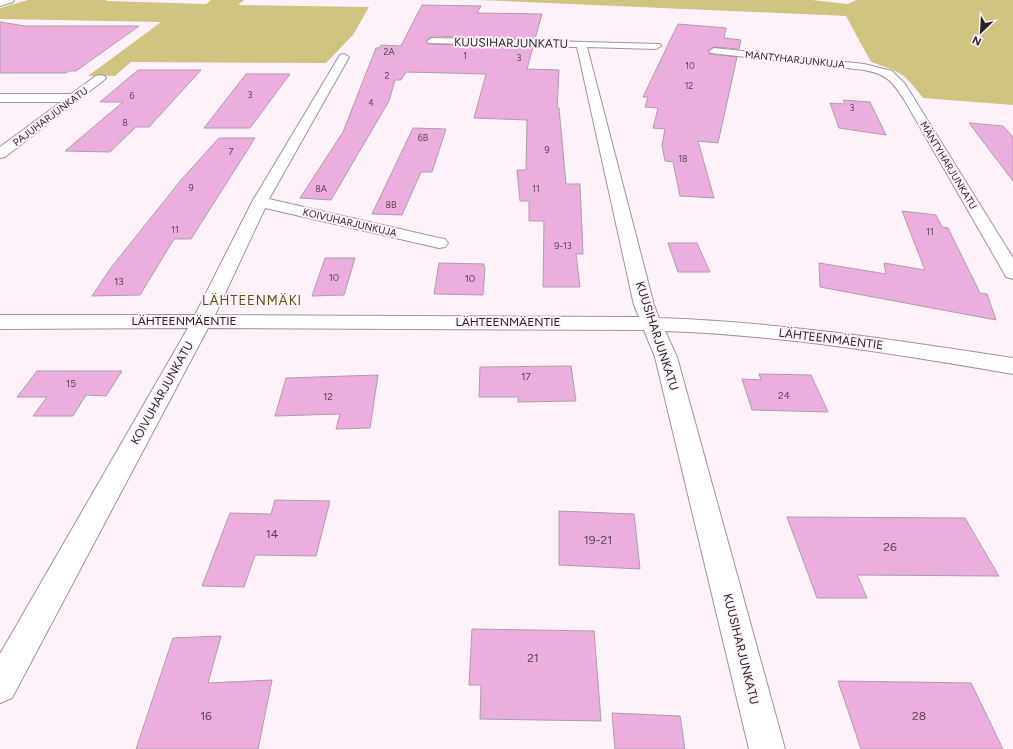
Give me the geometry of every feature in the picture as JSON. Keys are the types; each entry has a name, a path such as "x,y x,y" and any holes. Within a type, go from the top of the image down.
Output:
{"street":[{"path":"0,3 10,0"},
{"name":"KUUSIHARJUNKATU","path":"432,41 581,44 644,305 650,323 666,357 767,749"},
{"path":"581,44 656,46"},
{"name":"MÄNTYHARJUNKUJA","path":"714,51 874,68"},
{"name":"KOIVUHARJUNKATU","path":"0,686 202,321 260,202 344,57"},
{"name":"MÄNTYHARJUNKATU","path":"874,68 888,72 896,78 1013,273"},
{"name":"PAJUHARJUNKATU","path":"0,154 100,78"},
{"path":"0,98 73,98"},
{"name":"KOIVUHARJUNKUJA","path":"260,202 439,242"},
{"name":"LÄHTEENMÄENTIE","path":"0,322 202,321 650,323 754,330 826,337 868,342 1013,366"}],"shaded area":[{"path":"28,0 107,0 106,1 206,4 211,0 244,0 238,5 369,7 353,35 326,63 131,62 115,76 88,76 161,22 0,19 0,8"},
{"path":"480,0 812,0 848,4 856,0 1013,0 1013,105 923,98 911,83 901,74 871,62 846,16"}],"building":[{"path":"422,5 481,6 477,13 542,14 535,39 432,36 426,42 428,44 533,47 527,69 559,70 557,108 559,108 566,184 580,184 583,254 576,254 580,287 543,287 544,221 529,221 529,201 520,201 517,170 526,170 527,120 474,118 486,74 406,72 401,80 395,80 389,101 331,200 300,198 343,132 376,48 379,48 381,45 401,46"},
{"path":"0,22 25,26 139,26 76,71 69,71 66,73 0,73"},
{"path":"678,24 726,28 724,38 741,40 739,49 714,47 708,51 710,54 737,57 718,143 698,141 714,198 680,196 673,162 665,161 662,145 665,129 653,128 658,108 645,107 648,97 643,97"},
{"path":"138,70 201,70 149,127 136,127 110,152 65,151 123,102 100,102"},
{"path":"246,74 290,74 250,128 204,128"},
{"path":"843,100 870,102 886,135 839,128 830,103 845,104"},
{"path":"969,123 1003,126 1013,137 1013,181"},
{"path":"413,128 446,129 432,172 421,172 402,215 372,214"},
{"path":"219,138 255,138 191,239 174,239 140,295 92,296 110,269 181,180"},
{"path":"902,211 936,215 942,227 948,228 980,293 987,294 996,320 820,287 819,263 886,274 884,263 925,270"},
{"path":"668,243 697,243 710,272 678,272"},
{"path":"325,258 355,258 344,295 312,296"},
{"path":"439,263 484,264 483,295 434,294"},
{"path":"571,366 576,401 518,402 518,397 479,397 480,367"},
{"path":"37,371 122,371 106,396 86,395 73,416 33,416 47,397 17,397"},
{"path":"759,374 811,375 828,412 752,410 742,379 761,380"},
{"path":"378,375 370,428 336,429 340,414 275,416 286,378"},
{"path":"275,500 330,501 316,556 255,555 244,587 202,586 230,513 271,514"},
{"path":"559,511 634,514 640,569 559,565"},
{"path":"787,517 965,518 999,576 857,575 867,598 817,598"},
{"path":"472,629 594,631 601,721 480,719 481,685 469,685"},
{"path":"221,636 208,683 272,680 258,749 136,749 173,638"},
{"path":"838,681 971,683 1003,749 861,749"},
{"path":"612,713 680,716 685,749 615,749"}],"district":[{"name":"LÄHTEENMÄKI","path":"252,300"}]}
